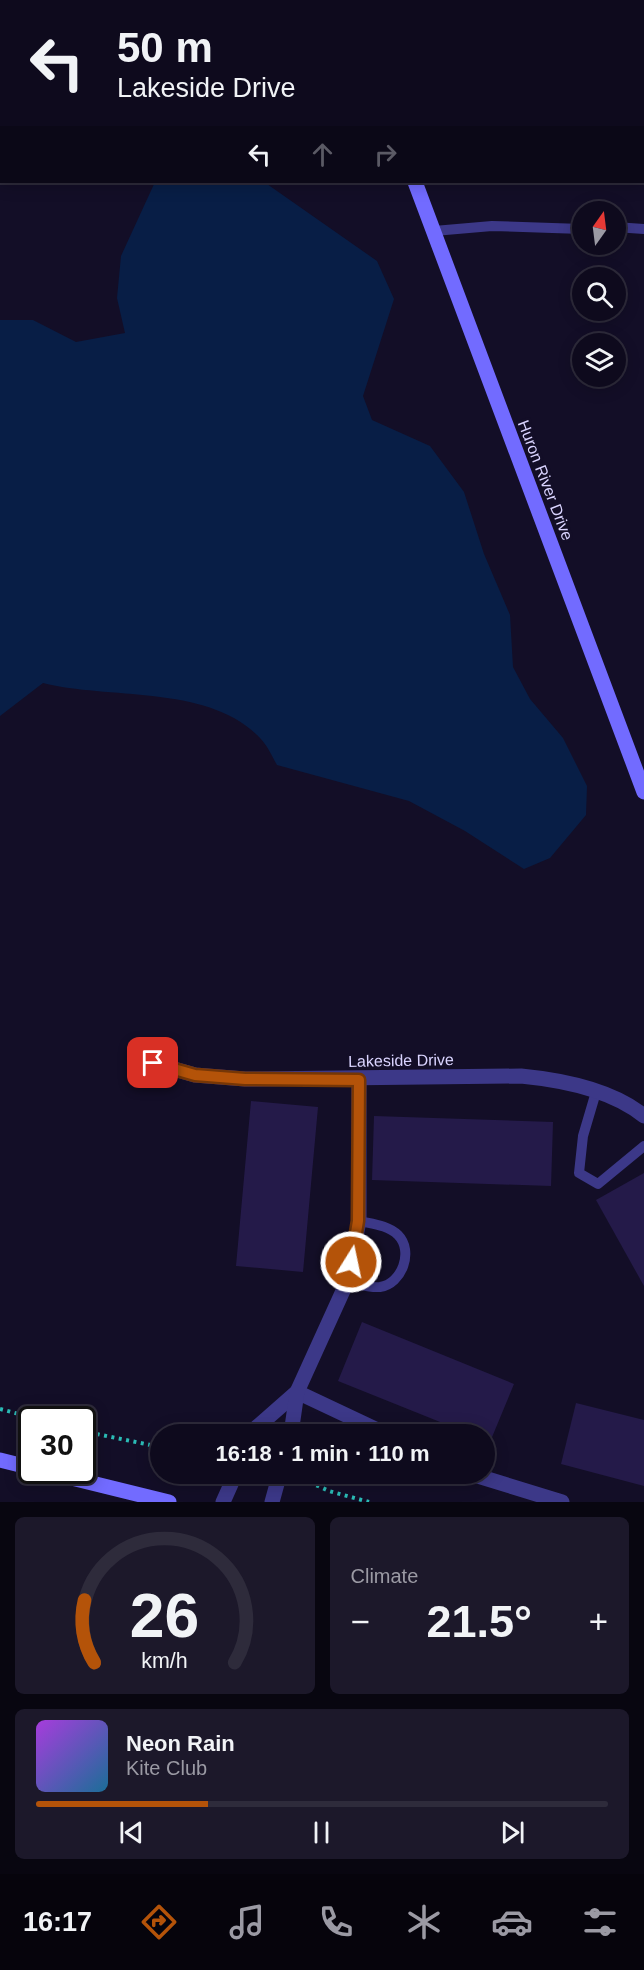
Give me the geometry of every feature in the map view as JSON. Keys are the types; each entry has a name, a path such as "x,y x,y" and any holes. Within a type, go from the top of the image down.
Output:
{"main road":[{"name":"Huron River Drive","path":"416,183 644,792"},
{"path":"0,1460 18,1464"},
{"path":"96,1484 169,1502"}],"street":[{"name":"Lakeside Drive","path":"153,1063 195,1075 245,1079 359,1080 521,1076 560,1080 596,1092 644,1116"},
{"path":"292,1424 297,1392 347,1282 358,1221 359,1080"},
{"path":"260,1424 297,1392"},
{"path":"297,1392 365,1424"},
{"path":"495,1482 562,1502"},
{"path":"223,1502 231,1484"},
{"path":"273,1502 277,1484"}],"lane":[{"path":"434,231 492,225 572,229"},
{"path":"626,228 644,229"},
{"path":"596,1092 583,1136 579,1173 598,1184 644,1146"},
{"path":"347,1282 381,1287 400,1275 404,1264 405,1250 399,1236 388,1228 358,1221"}],"path":[{"path":"0,1409 18,1414"},
{"path":"96,1434 150,1445"},
{"path":"314,1484 329,1491 369,1502"}],"water":[{"path":"155,183 264,183 377,261 394,299 363,396 372,420 430,446 464,492 484,554 510,615 513,667 530,699 563,738 587,786 586,815 550,858 524,869 465,831 409,801 277,765 263,741 239,721 214,709 187,701 43,683 0,716 0,320 33,320 76,342 125,333 117,298 121,256"}],"building":[{"path":"251,1101 318,1107 303,1272 236,1266"},
{"path":"374,1116 553,1122 551,1186 372,1180"},
{"path":"644,1173 644,1286 596,1200"},
{"path":"362,1322 514,1384 495,1430 495,1424 445,1424 338,1381"},
{"path":"576,1403 644,1420 644,1486 561,1464"}],"route":[{"path":"153,1063 195,1075 245,1079 359,1080 358,1221 351,1262"}]}
